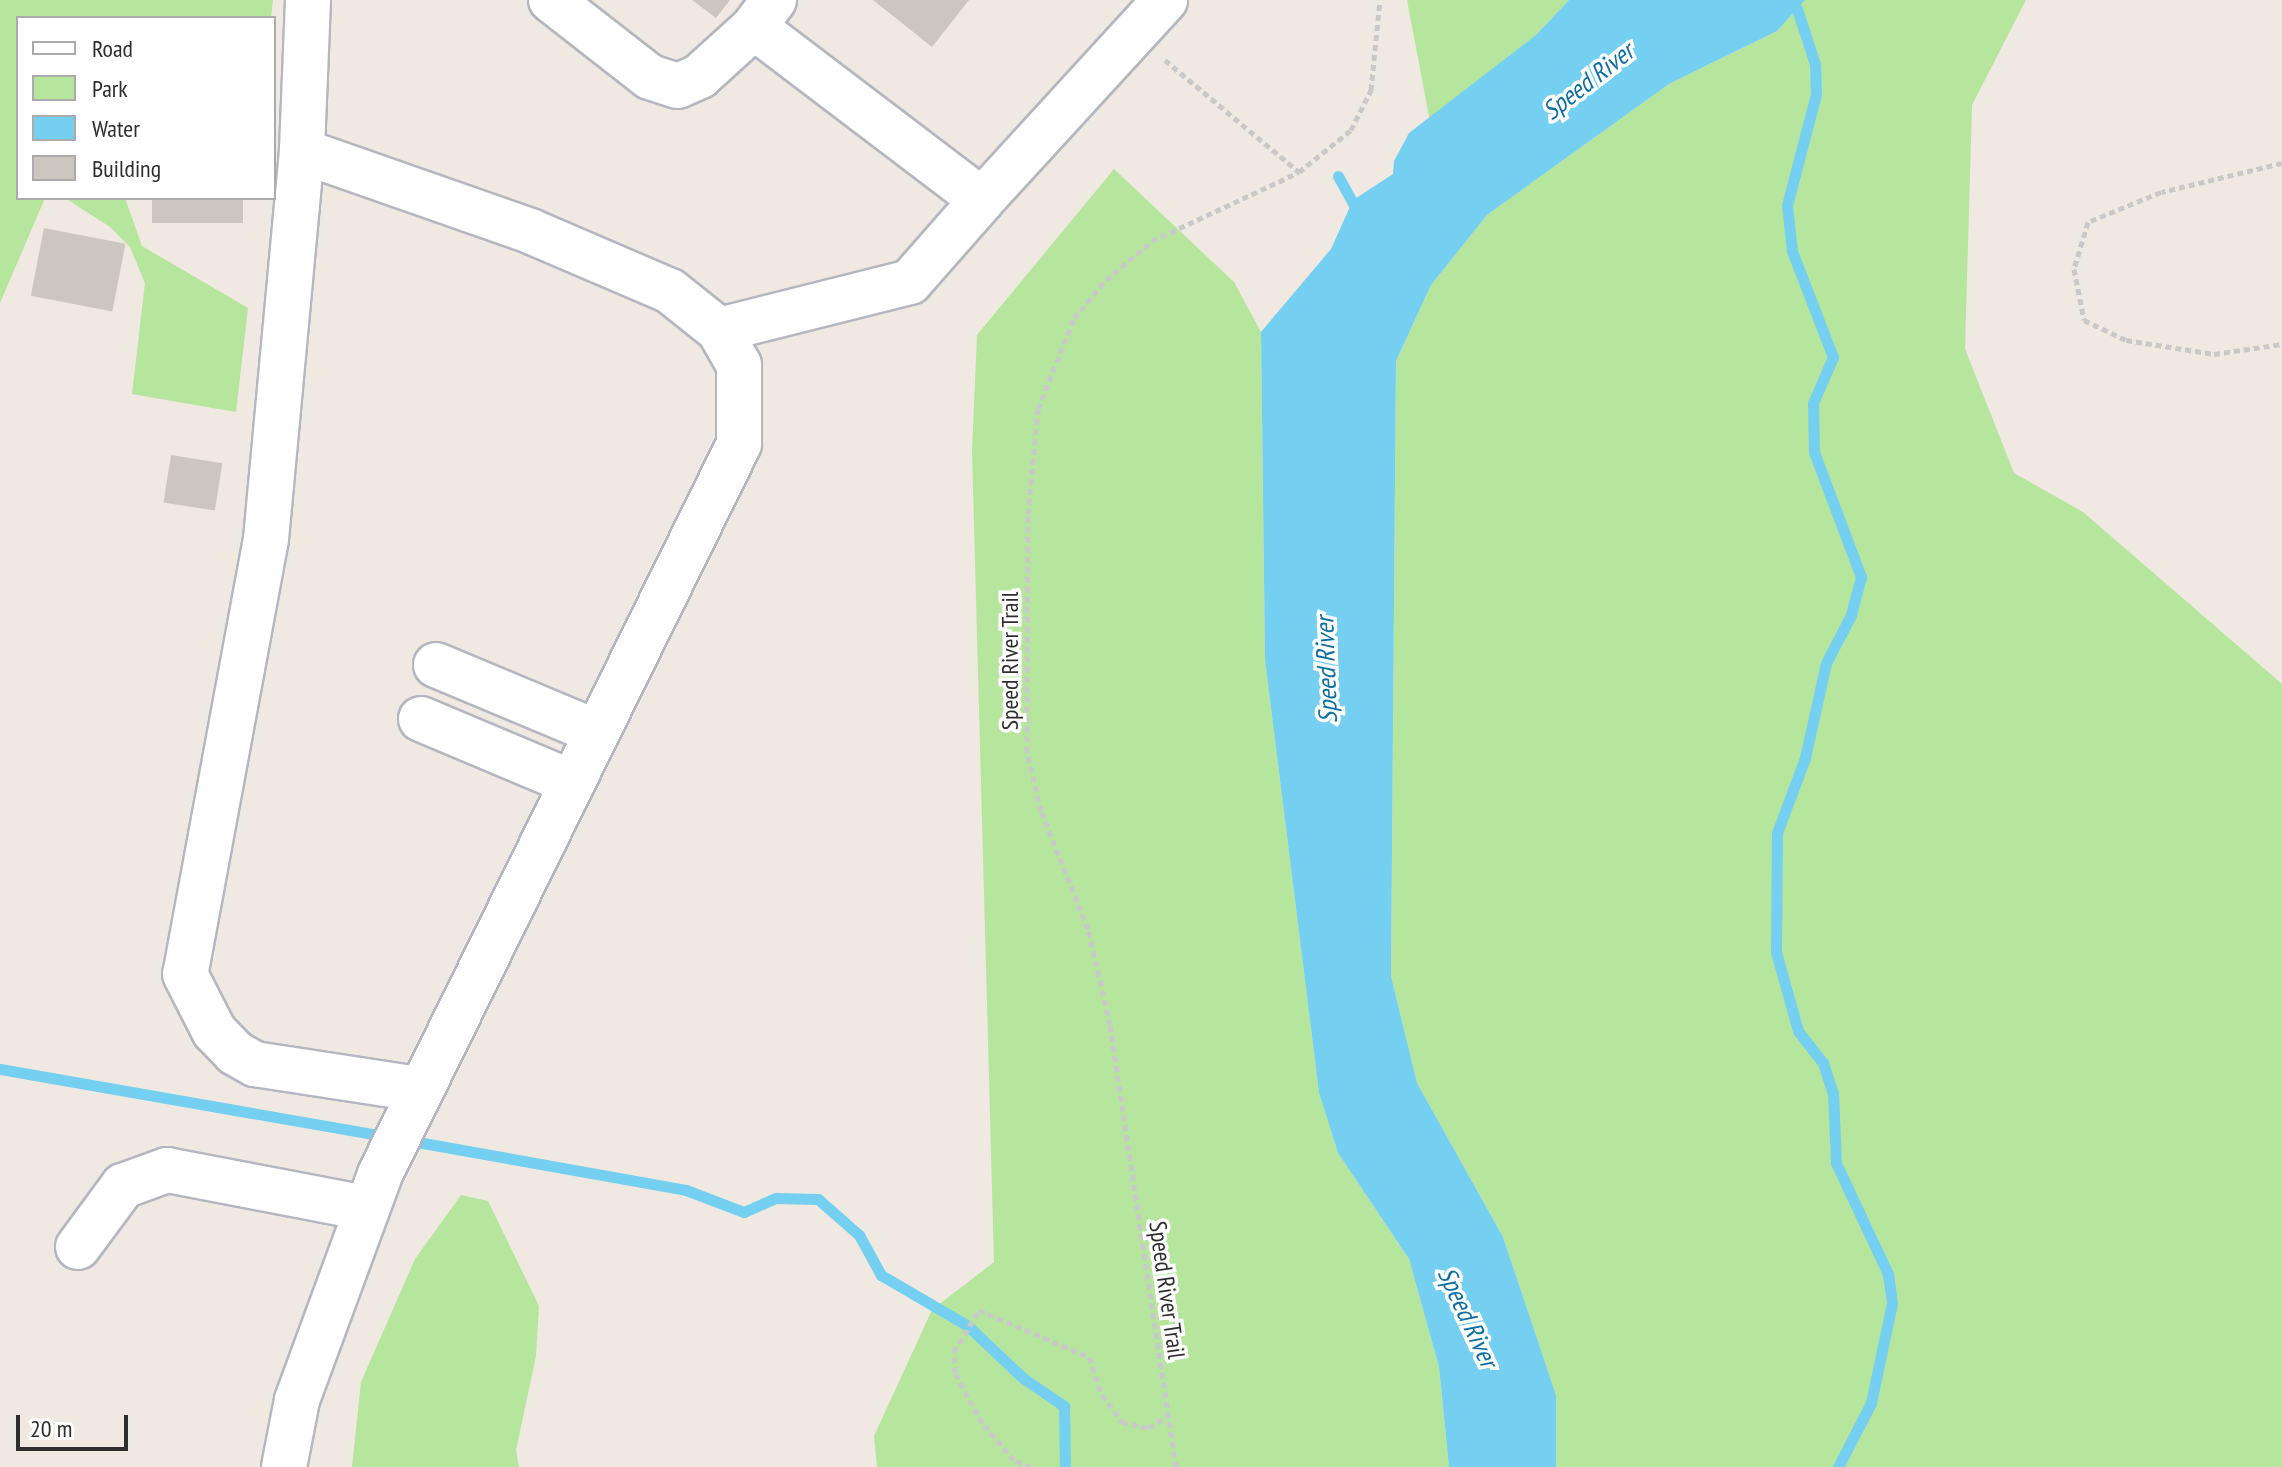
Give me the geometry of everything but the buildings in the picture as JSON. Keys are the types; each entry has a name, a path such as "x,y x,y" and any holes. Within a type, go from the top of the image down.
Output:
{"lane":[{"path":"308,0 302,151 266,539 185,974 214,1031 235,1053 255,1064 414,1098"},
{"path":"551,0 650,77 678,86 700,76 764,13 982,200"},
{"path":"719,330 910,282 1165,0"},
{"path":"284,1467 297,1400 373,1191 414,1098 739,444 739,365 719,330 670,291 530,231 302,151"},
{"path":"436,665 596,732"},
{"path":"421,719 571,782"},
{"path":"78,1247 123,1186 167,1170 373,1191"}],"path":[{"name":"Speed River Trail","path":"1176,1467 1110,1025 1088,929 1041,811 1027,752 1028,514 1038,409 1074,318 1106,280 1152,241 1299,172 1351,130 1371,90 1380,0"},
{"path":"1188,79 1299,172"},
{"path":"2282,163 2161,192 2088,222 2074,269 2084,320 2126,340 2214,354 2282,344"},
{"path":"1031,1467 1014,1460 982,1423 955,1373 954,1352 979,1310 1089,1357 1102,1395 1122,1422 1149,1428 1168,1415"}],"green space":[{"path":"0,0 273,0 271,16 16,16 16,200 44,200 0,303"},
{"path":"1407,0 1569,0 1536,35 1430,122"},
{"path":"1805,0 2026,0 1972,105 1965,349 2014,473 2083,512 2282,684 2282,1467 1556,1467 1556,1395 1503,1237 1417,1083 1391,976 1396,361 1431,285 1487,215 1669,84 1777,31"},
{"path":"1114,169 1234,282 1261,332 1265,660 1319,1093 1338,1153 1409,1259 1439,1367 1449,1467 877,1467 874,1436 932,1310 994,1262 972,451 977,335"},
{"path":"68,200 126,200 142,246 248,308 236,412 132,394 145,283 130,247 110,227"},
{"path":"461,1195 488,1201 539,1306 536,1356 516,1450 519,1467 352,1467 361,1382 415,1259"}],"water":[{"name":"Speed River","path":"1569,0 1805,0 1777,31 1669,84 1487,215 1431,285 1396,361 1391,976 1417,1083 1503,1237 1556,1395 1556,1467 1449,1467 1439,1367 1409,1259 1338,1153 1319,1093 1265,660 1261,332 1331,249 1353,200 1393,174 1394,161 1409,133 1536,35"}],"waterway":[{"path":"1797,9 1815,64 1816,94 1787,205 1792,251 1833,357 1813,403 1814,452 1861,577 1851,615 1826,663 1805,758 1777,833 1776,952 1798,1031 1823,1063 1833,1093 1836,1163 1888,1274 1892,1303 1871,1403 1838,1467"},
{"path":"1338,176 1359,214"},
{"path":"0,1069 389,1137"},
{"path":"406,1140 686,1190 744,1212 776,1198 818,1199 859,1235 881,1275 968,1326 1023,1378 1064,1406 1065,1467"}]}
